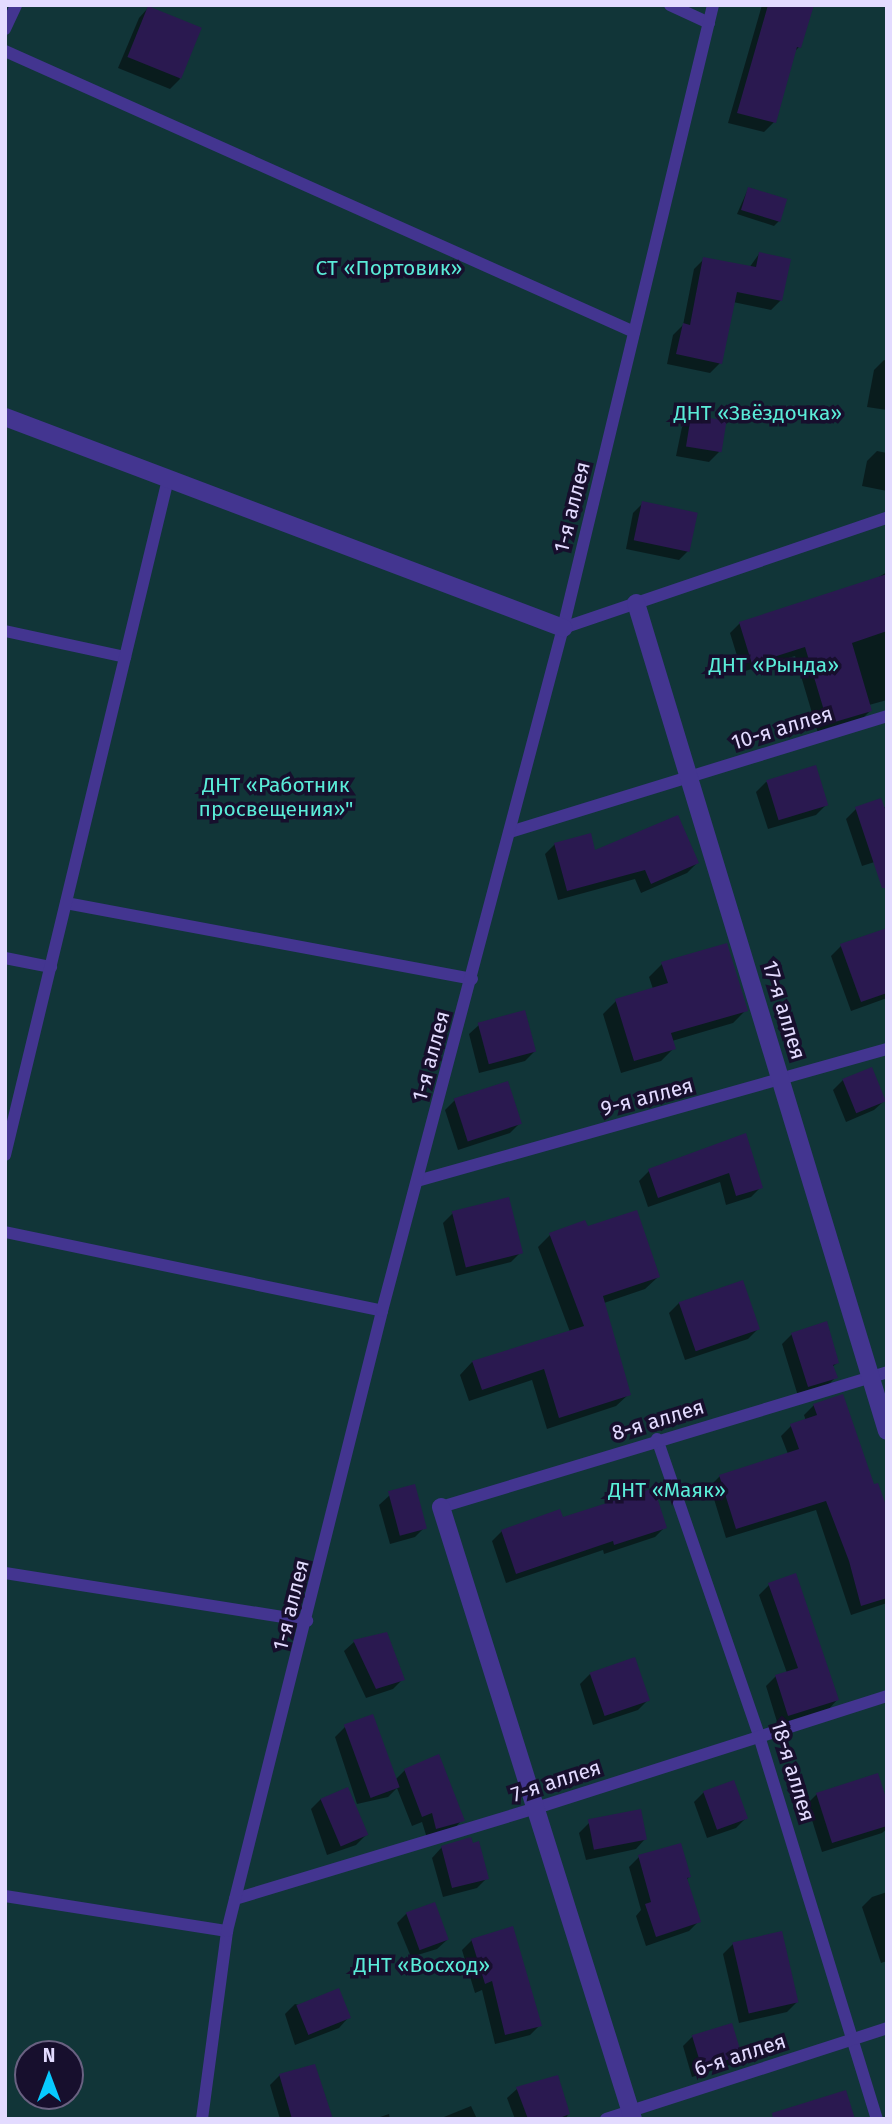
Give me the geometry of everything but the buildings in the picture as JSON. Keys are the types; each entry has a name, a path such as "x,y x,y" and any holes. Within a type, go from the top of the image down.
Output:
{"street":[{"path":"5,418 563,628"},
{"name":"17-я аллея","path":"636,603 781,1080 878,1375 887,1431"},
{"path":"441,1507 533,1809 631,2115"}],"lane":[{"path":"5,29 16,5"},
{"path":"670,5 709,23"},
{"name":"1-я аллея","path":"202,2119 227,1931 307,1621 382,1311 563,628 713,5"},
{"path":"5,51 635,331"},
{"path":"5,1155 168,479"},
{"path":"563,628 887,518"},
{"path":"5,632 125,657"},
{"name":"10-я аллея","path":"510,832 887,716"},
{"path":"66,903 472,979"},
{"path":"5,957 51,967"},
{"name":"9-я аллея","path":"417,1181 887,1049"},
{"path":"5,1232 382,1311"},
{"name":"8-я аллея","path":"441,1507 657,1439 878,1375"},
{"name":"18-я аллея","path":"657,1439 759,1736 877,2119"},
{"path":"5,1573 307,1621"},
{"name":"7-я аллея","path":"235,1899 533,1809 887,1696"},
{"path":"5,1896 227,1931"},
{"name":"6-я аллея","path":"606,2119 631,2115 887,2028"}],"green space":[{"path":"5,5 887,5 887,2119 5,2119"}],"park label":[{"name":"СТ «Портовик»","path":"389,268"},
{"name":"ДНТ «Звёздочка»","path":"758,413"},
{"name":"ДНТ «Рында»","path":"774,665"},
{"name":"ДНТ «Работник просвещения»\"","path":"276,797"},
{"name":"ДНТ «Маяк»","path":"667,1490"},
{"name":"ДНТ «Восход»","path":"422,1965"}]}
